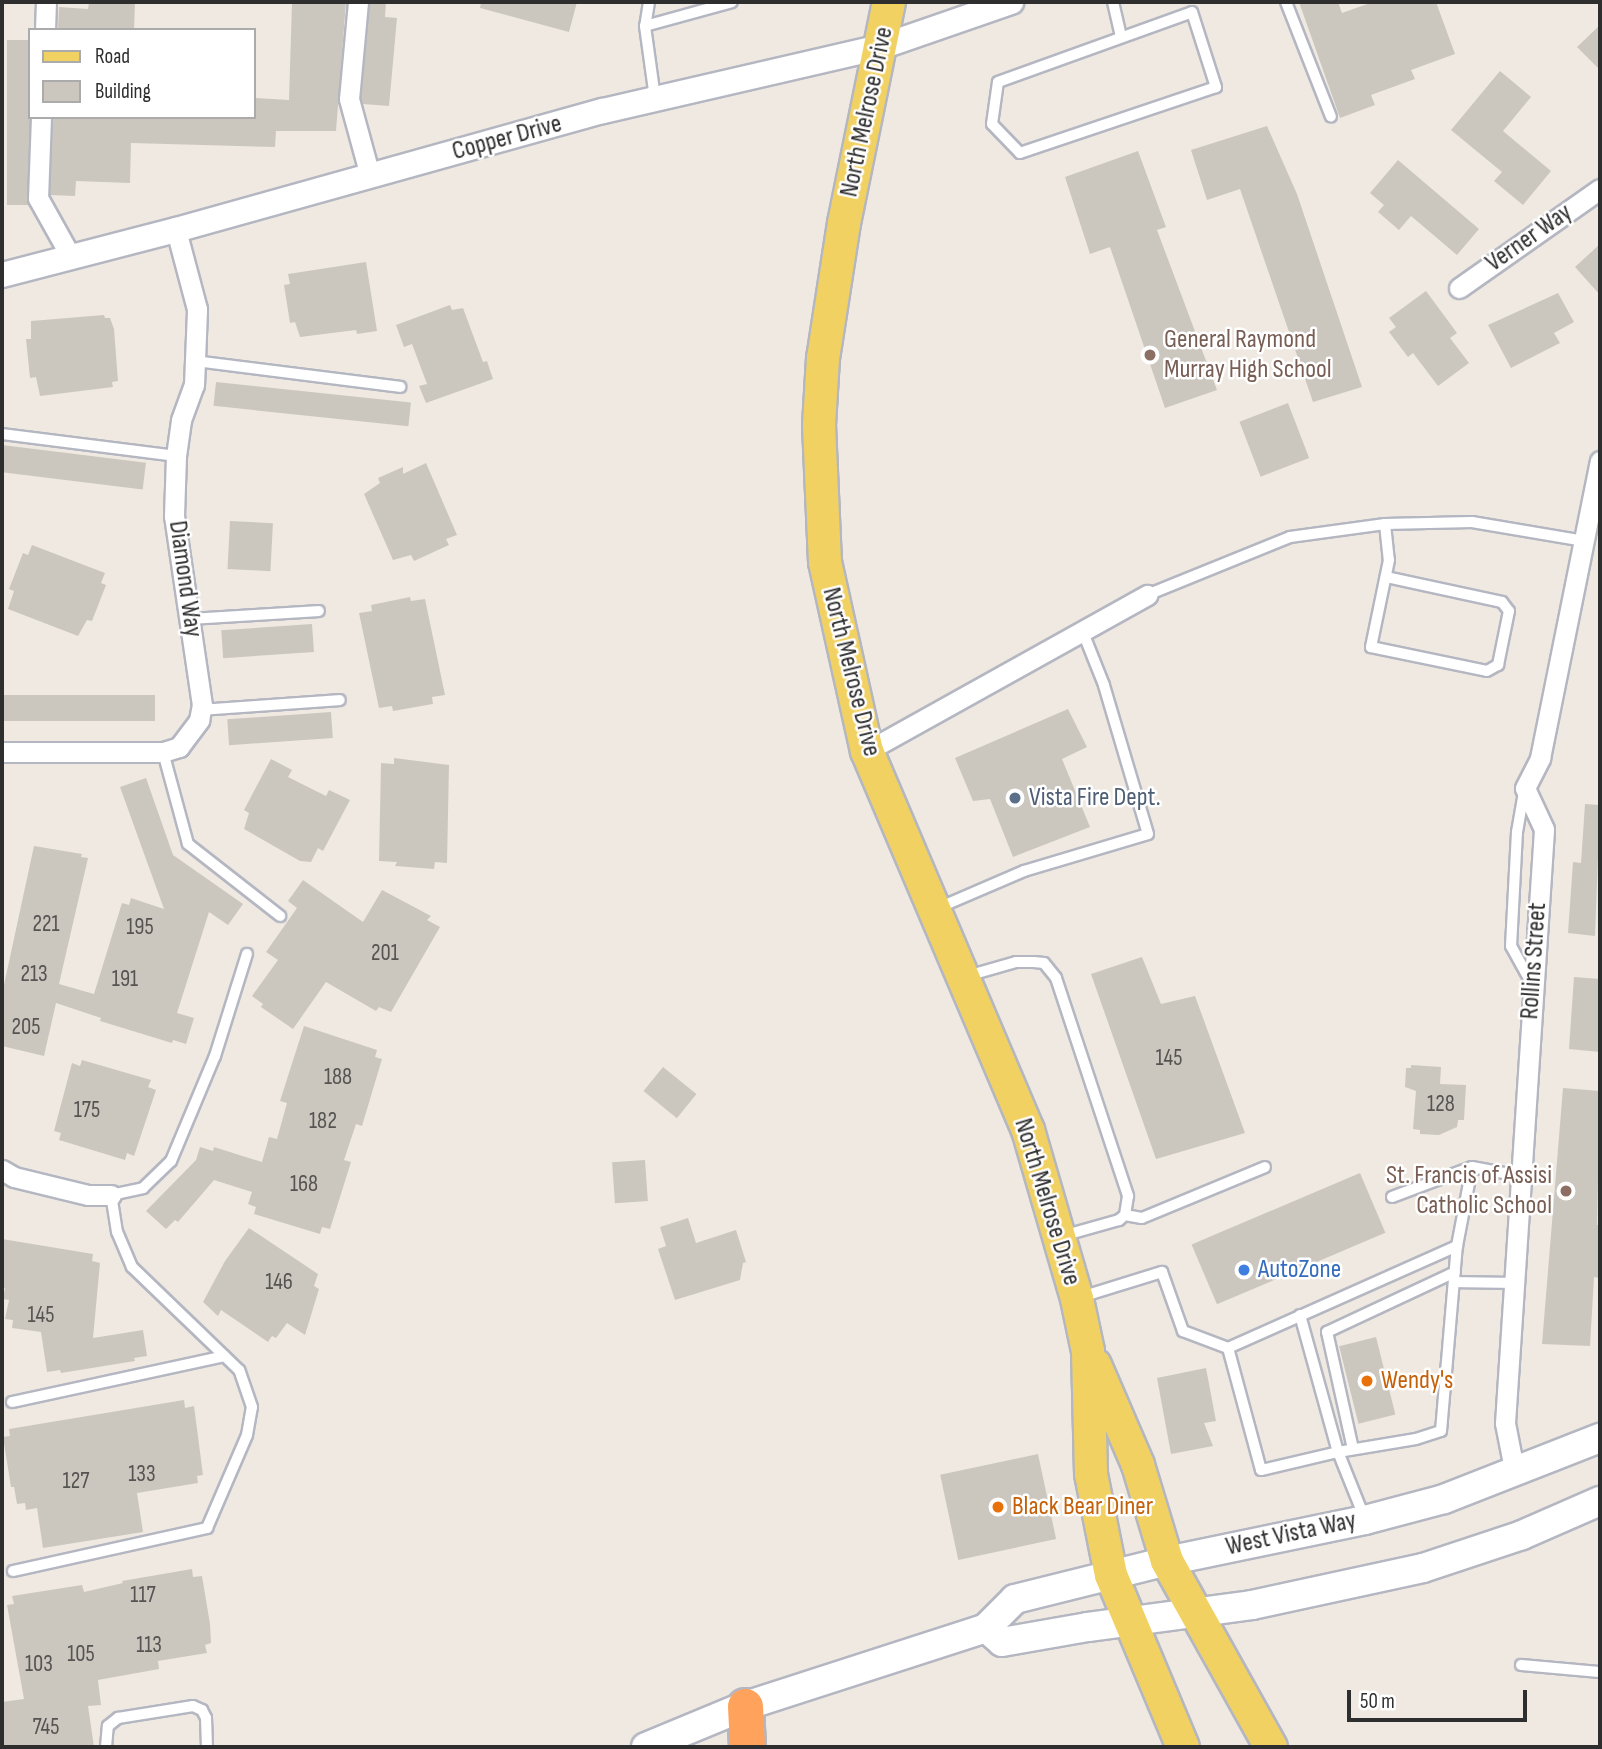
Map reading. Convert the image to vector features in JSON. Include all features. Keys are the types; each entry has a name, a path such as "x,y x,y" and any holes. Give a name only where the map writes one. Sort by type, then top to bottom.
{"highway":[{"path":"745,1706 747,1747"}],"main road":[{"name":"North Melrose Drive","path":"889,2 844,223 822,358 819,425 825,562 854,703 867,751 1028,1130 1077,1299 1088,1351 1091,1474 1111,1575 1184,1747"},
{"name":"North Melrose Drive","path":"1088,1351 1138,1465 1167,1561 1271,1747"},
{"name":"West Vista Way","path":"646,1747 745,1706 986,1628 1015,1599 1167,1561 1365,1520 1444,1499 1515,1474 1600,1438"},
{"path":"986,1628 1002,1642 1088,1627 1197,1615 1423,1568 1522,1535 1600,1501"}],"street":[{"path":"45,28 46,2"},
{"path":"358,2 349,99 370,176"},
{"name":"Copper Drive","path":"2,275 655,100 881,47 1012,2"},
{"path":"41,119 38,198 71,257"},
{"name":"Verner Way","path":"1459,288 1600,189"},
{"name":"Diamond Way","path":"176,230 197,309 194,385 181,420 176,456 174,516 191,619 201,710"},
{"name":"Rollins Street","path":"1515,1474 1505,1432 1544,829 1525,788 1541,758 1600,461"},
{"path":"867,751 1147,595"},
{"path":"2,752 163,752 179,747 199,720 201,710"},
{"path":"2,1170 14,1177 88,1195 111,1195"}],"lane":[{"path":"649,2 645,26 655,100"},
{"path":"645,26 732,2"},
{"path":"1113,2 1121,36"},
{"path":"1286,2 1331,117"},
{"path":"1192,12 1216,87 1020,153 992,124 998,82 1121,36 1192,12"},
{"path":"195,361 400,387"},
{"path":"2,434 176,456"},
{"path":"1147,595 1290,537 1385,524 1472,522 1584,541"},
{"path":"1385,524 1389,541 1385,577 1371,647 1487,671 1498,665 1510,611 1502,602 1385,577"},
{"path":"191,619 319,611"},
{"path":"934,909 1024,871 1148,834 1104,685 1082,630"},
{"path":"201,710 340,700"},
{"path":"163,752 188,845 281,916"},
{"path":"13,1571 207,1528 247,1435 251,1407 239,1370 132,1267 117,1232 111,1195 143,1188 171,1161 215,1056 247,954"},
{"path":"963,977 1016,962 1044,963 1051,968 1128,1196 1125,1215 1119,1220 1059,1237"},
{"path":"1125,1215 1142,1218 1265,1167"},
{"path":"1228,1348 1261,1470 1353,1449 1416,1439 1441,1431 1457,1246 1472,1167"},
{"path":"1392,1197 1472,1167 1520,1176"},
{"path":"1077,1299 1162,1272 1183,1331 1228,1348 1457,1246"},
{"path":"1353,1449 1327,1332 1454,1277 1513,1283"},
{"path":"1300,1315 1338,1452 1365,1520"},
{"path":"12,1402 224,1356"},
{"path":"1521,1665 1600,1672"},
{"path":"106,1747 108,1726 118,1718 193,1706 202,1710 206,1718 207,1747"}],"building":[{"path":"89,2 135,2 134,28 58,28 59,7 88,9"},
{"path":"292,2 346,2 336,131 276,131 275,147 131,143 130,183 76,181 75,196 50,195 53,119 256,119 256,98 289,100"},
{"path":"370,2 386,2 385,17 397,18 389,106 363,104 361,98"},
{"path":"481,2 577,2 569,32 480,8"},
{"path":"1299,2 1338,2 1342,13 1373,2 1436,2 1455,54 1411,70 1415,79 1371,95 1375,105 1340,118"},
{"path":"1600,25 1600,70 1577,47"},
{"path":"7,40 28,40 30,205 7,205"},
{"path":"1500,71 1531,97 1503,131 1551,171 1523,205 1494,181 1502,172 1451,130"},
{"path":"1267,126 1297,194 1362,387 1313,402 1240,189 1207,200 1191,150"},
{"path":"1138,151 1166,227 1157,230 1217,390 1165,408 1110,247 1090,254 1065,177"},
{"path":"1398,160 1479,229 1457,255 1411,216 1399,230 1378,212 1384,205 1370,193"},
{"path":"1600,244 1600,295 1575,267"},
{"path":"366,262 377,331 357,334 356,330 300,337 295,322 290,323 284,285 290,284 288,274"},
{"path":"1426,291 1457,333 1450,338 1469,363 1438,386 1413,353 1408,357 1389,332 1396,327 1389,318"},
{"path":"1558,293 1574,322 1554,333 1560,343 1511,368 1488,325"},
{"path":"450,305 452,310 463,308 483,362 487,361 493,379 426,403 419,386 427,384 412,344 404,347 396,325"},
{"path":"104,315 105,318 110,318 114,329 118,381 112,382 113,387 40,396 36,377 30,378 26,339 31,339 31,321"},
{"path":"216,382 411,402 408,426 213,406"},
{"path":"1288,403 1309,458 1261,477 1239,422"},
{"path":"2,445 146,463 143,489 2,472"},
{"path":"426,463 457,535 446,539 449,545 414,561 411,555 393,560 364,494 380,483 378,478 403,467 403,474"},
{"path":"230,521 273,523 270,571 227,569"},
{"path":"32,545 105,573 101,583 106,585 92,621 87,620 78,636 8,609 14,591 9,589 23,553 28,555"},
{"path":"410,597 411,601 425,599 445,695 432,697 433,704 393,711 392,706 379,708 359,613 372,611 371,605"},
{"path":"312,624 314,652 223,658 221,630"},
{"path":"2,695 155,695 155,721 2,721"},
{"path":"1068,709 1087,747 1062,759 1090,827 1013,857 990,799 973,801 955,758"},
{"path":"331,712 333,738 229,745 227,719"},
{"path":"394,758 449,765 447,863 435,862 434,869 395,866 397,862 379,861 381,763 394,764"},
{"path":"271,759 292,770 288,777 326,796 329,790 350,800 323,851 318,848 311,862 300,861 244,829 249,813 244,810"},
{"path":"146,778 173,855 243,904 228,925 209,912 177,1013 194,1018 186,1044 173,1040 172,1043 100,1021 101,1018 56,1003 44,1056 2,1046 2,994 34,846 82,854 81,857 88,858 59,984 94,994 122,903 129,905 131,898 164,909 120,787"},
{"path":"1585,804 1600,805 1595,936 1568,933 1573,862 1581,863"},
{"path":"303,880 363,922 382,890 431,916 427,920 440,927 391,1012 379,1007 376,1011 326,982 293,1029 261,1007 263,1004 252,996 278,960 266,952 297,908 288,901"},
{"path":"1142,957 1161,1004 1195,996 1245,1133 1156,1159 1091,974"},
{"path":"1574,977 1600,979 1600,1052 1569,1049"},
{"path":"304,1026 377,1050 375,1057 382,1059 362,1126 356,1124 344,1160 351,1162 330,1229 322,1227 320,1234 254,1214 256,1207 248,1204 252,1192 214,1180 178,1222 175,1220 166,1229 146,1211 196,1160 200,1147 213,1151 214,1147 262,1162 269,1137 277,1139 287,1103 280,1101"},
{"path":"82,1060 151,1080 148,1087 156,1090 134,1156 127,1153 125,1160 59,1140 61,1133 54,1131 72,1063 80,1066"},
{"path":"1411,1065 1441,1067 1440,1084 1466,1085 1464,1120 1458,1120 1457,1127 1439,1135 1420,1134 1420,1130 1413,1129 1416,1091 1405,1087 1406,1068 1411,1068"},
{"path":"663,1067 696,1094 677,1118 643,1091"},
{"path":"1563,1088 1600,1091 1597,1225 1600,1225 1600,1278 1594,1277 1590,1346 1542,1344"},
{"path":"645,1160 648,1201 615,1203 612,1162"},
{"path":"1360,1173 1385,1233 1217,1304 1192,1245"},
{"path":"688,1218 696,1243 736,1230 746,1262 743,1263 740,1280 675,1300 658,1249 666,1246 660,1227"},
{"path":"249,1228 318,1274 314,1286 319,1289 305,1335 287,1323 276,1338 272,1336 268,1342 221,1310 218,1316 203,1302 225,1261"},
{"path":"2,1239 93,1254 92,1261 100,1263 93,1338 143,1330 147,1356 134,1358 135,1361 61,1373 60,1370 47,1372 41,1332 12,1328 13,1320 5,1319 9,1300 3,1299 5,1288 2,1288"},
{"name":"Wendy's","path":"1376,1337 1395,1415 1358,1424 1339,1346"},
{"path":"1206,1368 1216,1421 1204,1423 1213,1446 1171,1454 1157,1378"},
{"path":"184,1400 185,1408 194,1406 203,1475 197,1476 198,1483 137,1493 143,1532 43,1548 37,1508 26,1510 25,1503 17,1504 14,1487 11,1487 3,1437 10,1436 9,1429"},
{"name":"Black Bear Diner","path":"1038,1454 1056,1539 958,1560 940,1475"},
{"path":"192,1569 193,1577 202,1576 210,1624 211,1643 205,1645 207,1653 158,1661 159,1669 98,1680 101,1705 88,1706 94,1747 2,1747 2,1702 24,1699 7,1605 14,1604 12,1596 82,1585 84,1592 123,1583 122,1581"}],"place":[{"name":"General Raymond Murray High School","path":"1150,355"},
{"name":"Vista Fire Dept.","path":"1015,798"},
{"name":"St. Francis of Assisi Catholic School","path":"1566,1191"},
{"name":"AutoZone","path":"1244,1270"},
{"name":"Wendy's","path":"1367,1381"},
{"name":"Black Bear Diner","path":"998,1507"}]}
